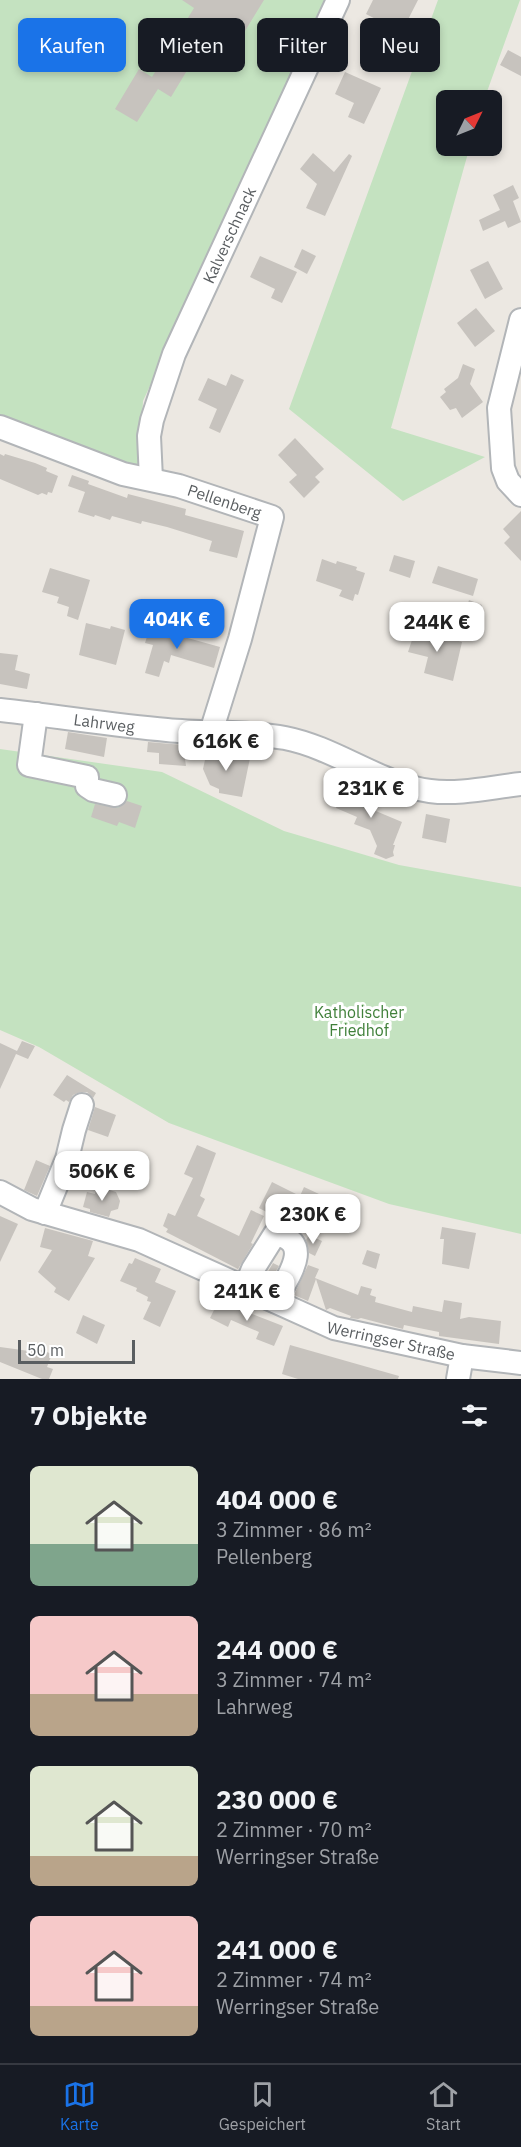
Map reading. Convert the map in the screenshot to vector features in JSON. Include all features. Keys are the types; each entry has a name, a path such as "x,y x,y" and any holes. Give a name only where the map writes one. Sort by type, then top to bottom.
{"street":[{"name":"Kalverschnack","path":"150,479 149,436 152,420 174,354 339,0"},
{"path":"521,320 499,408 503,468 508,481 521,495"},
{"name":"Pellenberg","path":"0,427 123,474 179,486 272,517 240,639 211,732"},
{"name":"Lahrweg","path":"0,710 168,730 269,735 326,750 392,780 431,791 521,784"},
{"path":"36,714 29,765 87,777 87,786 93,790 115,795"},
{"path":"45,1213 68,1159 82,1105"},
{"name":"Werringser Straße","path":"0,1192 32,1209 139,1240 334,1328 462,1356 521,1363"},
{"path":"245,1288 253,1269 275,1234 286,1238 297,1250 297,1259 275,1301"},
{"path":"458,1379 462,1356"}],"green space":[{"path":"0,0 327,0 319,18 257,18 257,72 294,72 143,401 139,468 0,417"},
{"path":"438,0 520,0 488,90 436,90 436,156 467,156 391,428 485,457 403,501 289,409 412,72 440,72 440,18 431,18"},
{"name":"Katholischer Friedhof","path":"0,749 162,772 284,831 399,865 521,887 521,1234 389,1204 169,1123 39,1047 0,1030"}],"building":[{"path":"182,0 264,0 245,31 245,18 188,18 194,8"},
{"path":"373,0 418,0 409,18 374,18 366,14"},
{"path":"508,50 521,57 521,76 500,65"},
{"path":"138,71 152,77 155,72 186,72 171,97 158,89 137,122 115,109"},
{"path":"345,72 381,88 364,124 348,117 354,103 335,94"},
{"path":"313,153 334,172 349,154 352,156 325,216 306,208 317,184 300,169"},
{"path":"513,185 519,198 513,201 521,222 508,228 505,221 483,231 479,220 500,210 493,195"},
{"path":"302,249 316,256 307,274 294,267"},
{"path":"260,256 297,272 282,303 271,298 275,289 250,277"},
{"path":"488,261 503,289 485,299 470,270"},
{"path":"476,308 495,331 475,347 457,323"},
{"path":"463,364 475,369 470,384 483,402 462,418 456,408 450,410 440,397 446,392 444,389 458,378"},
{"path":"231,374 244,380 220,433 209,428 217,409 198,400 208,378 226,386"},
{"path":"295,438 324,469 315,477 320,482 304,498 289,482 297,475 278,455"},
{"path":"0,454 35,463 58,476 52,493 38,495 0,479"},
{"path":"72,475 89,481 88,484 127,498 128,494 186,509 185,515 244,531 237,558 209,551 212,541 167,527 142,521 141,524 112,516 110,520 78,512 85,492 68,486"},
{"path":"521,511 521,561 504,543 510,537 503,529"},
{"path":"394,555 415,561 410,578 389,571"},
{"path":"322,559 357,567 356,570 365,573 358,595 355,594 353,601 339,596 342,590 316,581"},
{"path":"438,566 478,579 473,596 432,583"},
{"path":"50,568 90,580 78,620 67,616 69,607 57,603 59,597 42,592"},
{"path":"469,600 482,605 476,624 463,619"},
{"path":"86,623 125,630 116,665 79,655"},
{"path":"151,624 178,632 177,635 220,647 214,668 171,655 169,663 164,661 159,677 145,673 153,645 145,643"},
{"path":"416,628 462,642 453,681 424,673 428,657 408,652"},
{"path":"0,653 18,655 15,670 30,674 27,689 0,684"},
{"path":"68,732 107,738 104,757 65,749"},
{"path":"148,742 183,745 186,766 159,764 159,753 147,752"},
{"path":"208,746 214,752 250,758 242,797 219,793 219,789 210,785 203,769"},
{"path":"346,784 376,796 371,809 402,822 393,845 395,845 394,856 386,859 374,854 377,846 370,830 354,824 357,817 336,808"},
{"path":"127,801 142,806 135,828 119,822 117,826 91,817 95,804 118,808"},
{"path":"426,814 450,819 446,843 422,838"},
{"path":"22,1041 35,1046 28,1059 16,1054 0,1089 0,1043 17,1051"},
{"path":"67,1075 96,1093 93,1098 87,1092 80,1092 73,1095 69,1102 66,1100 64,1102 53,1095"},
{"path":"95,1107 116,1115 108,1137 88,1130"},
{"path":"197,1145 216,1153 200,1196 205,1199 197,1216 239,1236 251,1210 264,1216 251,1243 253,1244 238,1269 166,1232 168,1229 163,1226 168,1213 175,1216 193,1178 184,1174"},
{"path":"36,1160 50,1166 37,1196 24,1190"},
{"path":"272,1182 300,1196 304,1187 319,1194 307,1221 277,1205 272,1215 259,1208"},
{"path":"97,1186 116,1192 120,1201 118,1209 111,1211 109,1217 90,1212 90,1209 83,1207 87,1192 95,1194"},
{"path":"0,1216 18,1224 0,1262"},
{"path":"442,1227 476,1233 469,1269 442,1264 444,1239 440,1239"},
{"path":"45,1228 93,1241 88,1256 95,1258 69,1301 54,1292 56,1288 38,1272 52,1250 40,1247"},
{"path":"309,1235 322,1241 315,1256 309,1253 306,1240"},
{"path":"367,1250 380,1254 376,1269 362,1264"},
{"path":"135,1258 161,1269 155,1282 176,1291 160,1327 143,1319 151,1302 147,1301 148,1297 136,1291 137,1288 120,1281 129,1263 132,1264"},
{"path":"273,1263 279,1266 269,1283 263,1280"},
{"path":"308,1265 319,1269 315,1278 358,1295 361,1286 372,1289 370,1295 376,1297 375,1302 412,1312 413,1306 442,1312 444,1300 462,1303 460,1319 469,1317 501,1321 499,1344 439,1336 439,1332 404,1325 403,1329 361,1318 350,1318 351,1316 330,1308 326,1310 316,1279 308,1301 294,1295"},
{"path":"220,1298 237,1308 283,1326 274,1346 256,1339 259,1332 231,1320 228,1327 210,1318"},
{"path":"83,1315 105,1325 97,1344 76,1333"},
{"path":"290,1345 399,1376 398,1379 298,1379 282,1374"},
{"path":"31,1346 52,1354 47,1367 53,1369 49,1379 42,1379 0,1362 0,1347 29,1351"}]}
